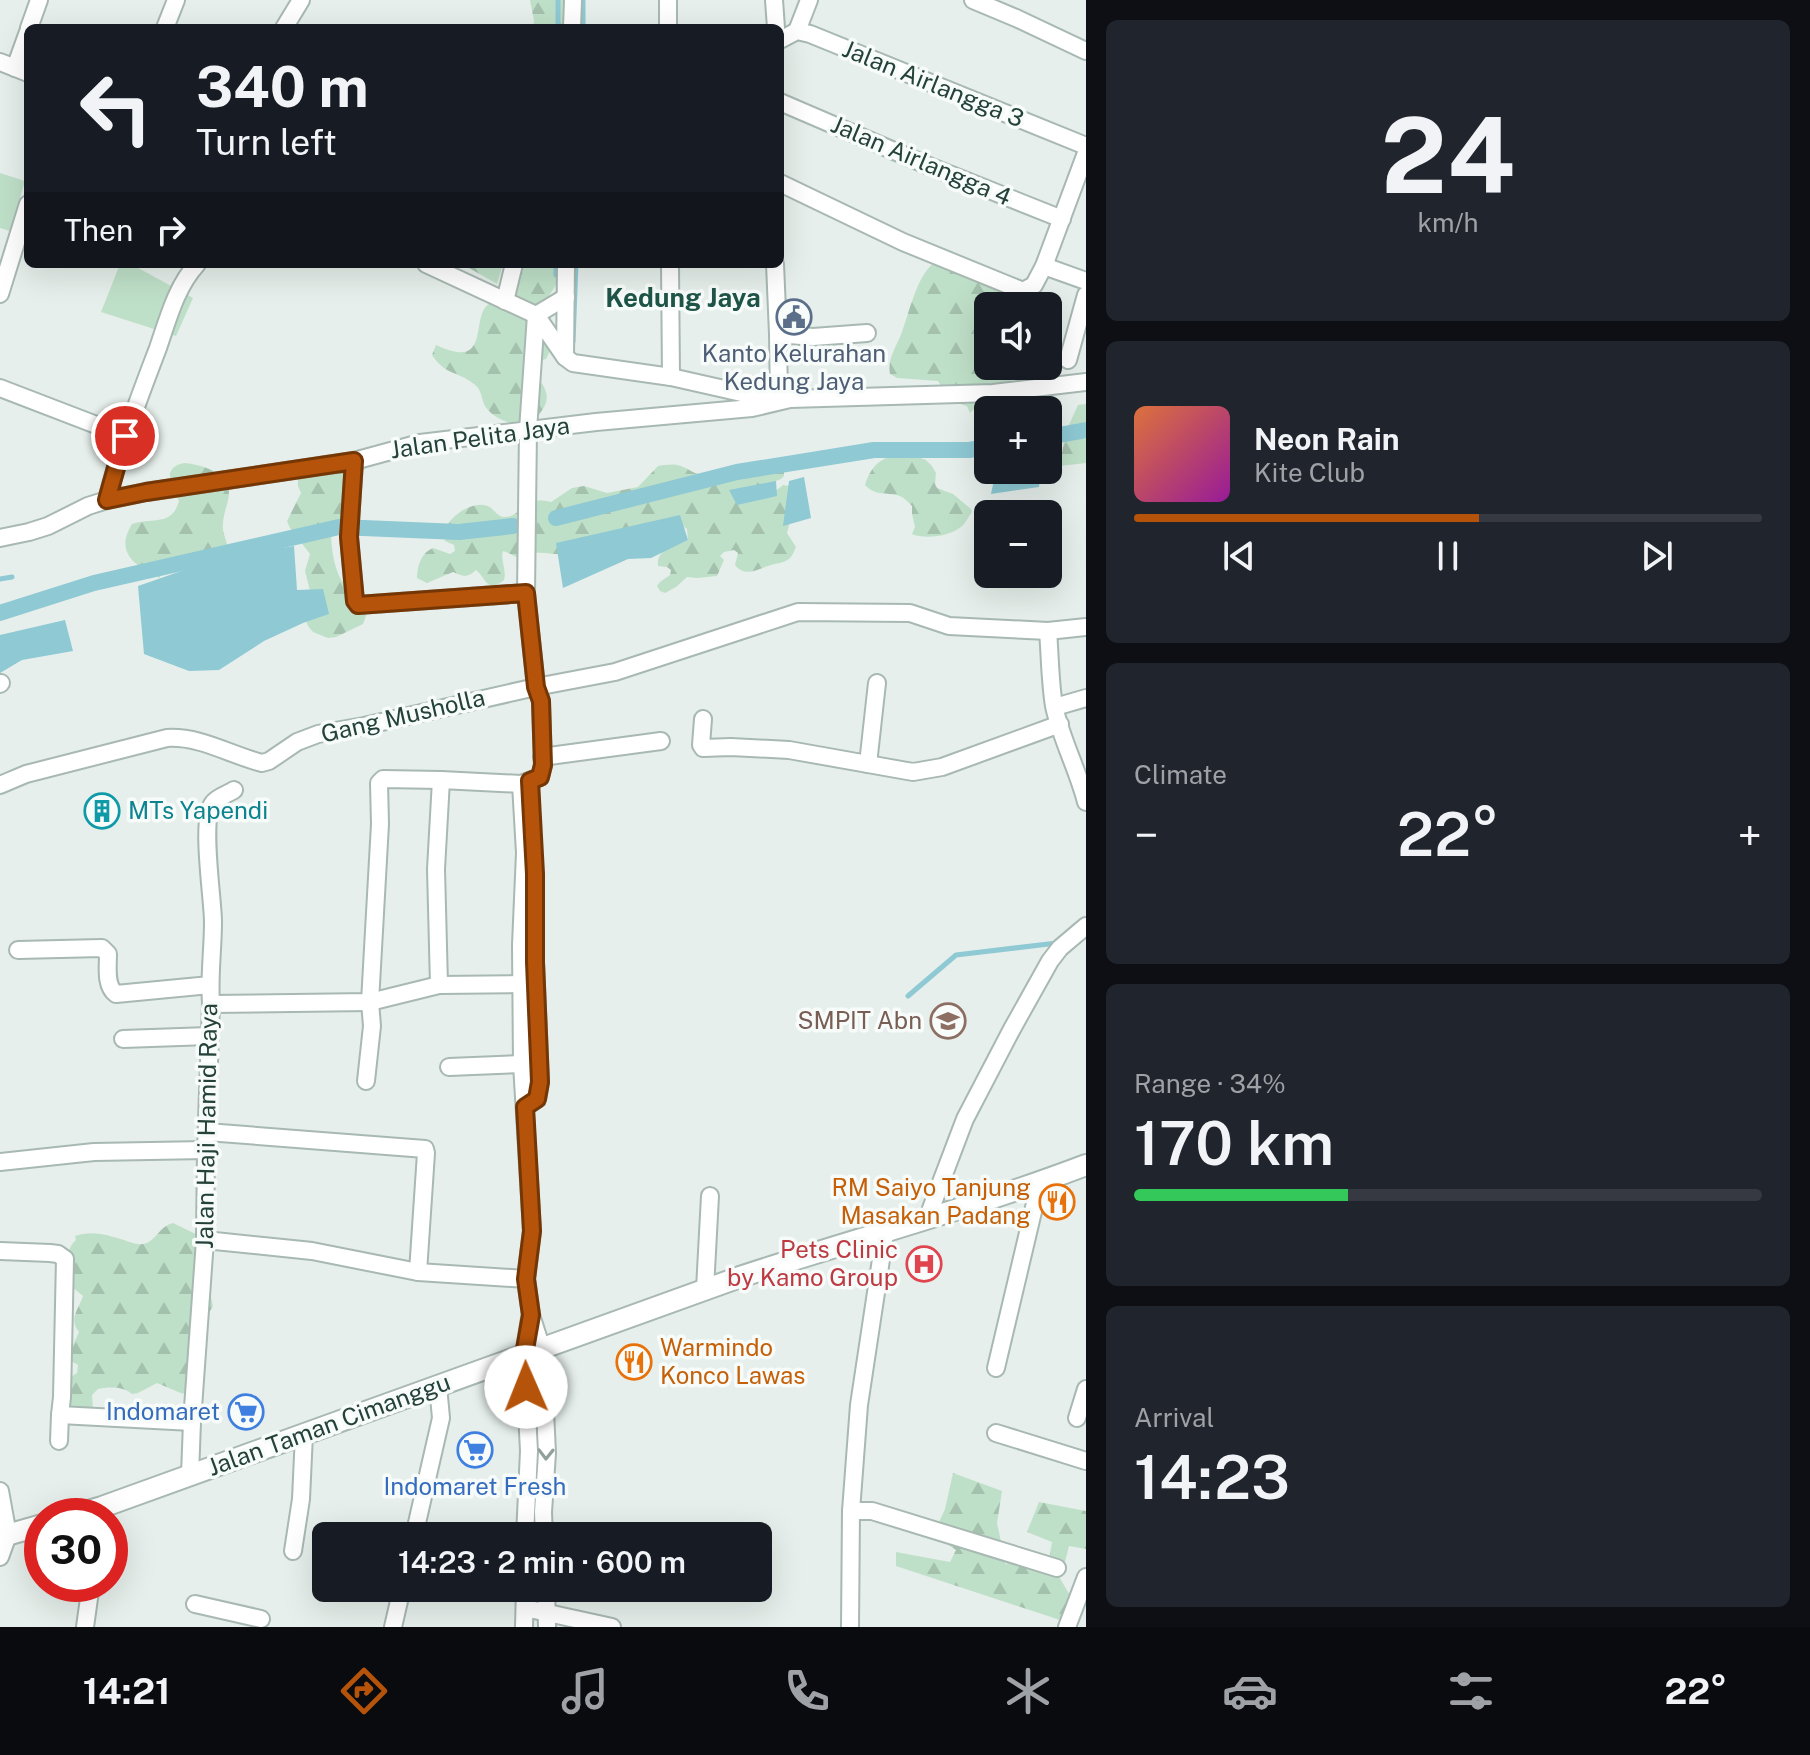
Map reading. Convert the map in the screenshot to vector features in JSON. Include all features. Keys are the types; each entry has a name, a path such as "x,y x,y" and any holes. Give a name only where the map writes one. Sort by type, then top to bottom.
{"street":[{"path":"31,24 39,0"},
{"path":"167,24 176,0"},
{"path":"286,24 301,0"},
{"path":"572,24 573,0"},
{"path":"668,0 668,24"},
{"path":"774,0 776,24"},
{"path":"784,38 797,31 809,0"},
{"path":"973,0 1086,51"},
{"name":"Jalan Airlangga 3","path":"797,31 824,39 1086,146"},
{"path":"14,68 24,43"},
{"name":"Jalan Airlangga 4","path":"784,104 1062,219"},
{"path":"784,185 903,242 1025,291 1034,285 1044,266 1086,153"},
{"path":"0,294 24,217"},
{"path":"1044,266 1086,281"},
{"path":"107,500 125,436 180,288 194,268"},
{"path":"435,268 536,315 565,357 573,363 671,377 779,401 993,393 1086,382"},
{"path":"505,301 513,268"},
{"path":"565,357 566,268"},
{"path":"670,268 671,377"},
{"path":"775,268 779,401"},
{"path":"1068,360 1080,338 1086,295"},
{"path":"536,315 565,297"},
{"path":"366,1081 372,1026 370,1002 380,824 379,783 383,779 526,782 540,777 543,765 541,701 536,687 526,593 528,430 536,315"},
{"path":"778,334 813,337 867,333"},
{"path":"0,388 125,436"},
{"name":"Jalan Pelita Jaya","path":"0,538 48,526 107,500 354,461 420,443 752,408 779,401"},
{"path":"354,461 349,537 355,601 360,606 526,593"},
{"name":"Gang Musholla","path":"0,785 26,774 167,738 198,741 262,763 297,742 318,734 615,672 798,612 910,613 949,626 1048,631 1086,627"},
{"path":"1048,631 1055,707 1080,765 1086,802"},
{"path":"868,764 877,683"},
{"path":"1055,707 1086,698"},
{"path":"703,719 703,748 789,750 913,772 942,767 1060,724"},
{"path":"542,757 661,741"},
{"path":"439,985 436,869 441,780"},
{"path":"525,1522 533,1352 526,1279 532,1231 522,1064 526,782"},
{"path":"525,1107 537,1099 540,1082 535,874 526,782"},
{"name":"Jalan Haji Hamid Raya","path":"190,1475 205,1240 213,919 207,866 210,808 213,802 234,790"},
{"path":"927,1219 965,1119 1012,1029 1055,954 1086,926"},
{"path":"18,950 104,949 108,954 109,984 116,994 210,985"},
{"path":"211,1004 370,1002 439,985 522,984"},
{"path":"123,1039 209,1036"},
{"path":"449,1067 522,1064"},
{"path":"207,1132 425,1149 418,1272"},
{"path":"0,1162 94,1152 206,1150"},
{"name":"Jalan Taman Cimanggu","path":"128,1500 705,1289 885,1233 1086,1165"},
{"path":"996,1368 1040,1182"},
{"path":"705,1289 710,1196"},
{"path":"850,1627 851,1511 859,1405 885,1233"},
{"path":"205,1240 312,1251 418,1272 526,1279"},
{"path":"0,1251 50,1253 65,1259 59,1441"},
{"path":"533,1352 547,1453 543,1522"},
{"path":"417,1522 441,1418 438,1386"},
{"path":"1077,1418 1086,1389"},
{"path":"60,1415 192,1422"},
{"path":"996,1433 1086,1461"},
{"path":"293,1551 301,1499 304,1434"},
{"path":"0,1491 4,1536 0,1557"},
{"path":"851,1511 872,1511 1057,1568"},
{"path":"525,1512 543,1512"},
{"path":"4,1536 24,1530"},
{"path":"1067,1627 1086,1577"},
{"path":"85,1627 88,1602"},
{"path":"393,1627 399,1602"},
{"path":"524,1627 525,1602"},
{"path":"195,1604 230,1619 261,1619"},
{"path":"525,1608 547,1620 612,1627"}],"green space":[{"path":"530,0 566,0 569,24 534,24"},
{"path":"0,173 24,181 24,184 10,231 0,228"},
{"path":"934,263 1004,288 1007,292 974,292 974,380 1012,380 992,385 986,396 974,396 974,409 970,413 967,406 950,401 938,381 897,378 890,374 891,357 914,295"},
{"path":"118,268 138,268 193,298 176,336 101,312"},
{"path":"469,268 502,268 497,284"},
{"path":"511,268 563,268 543,309 557,337 546,359 536,362 530,371 544,387 547,399 539,414 525,426 497,418 485,406 477,386 442,367 432,355 436,345 456,352 468,351 474,345 488,304 499,301"},
{"path":"1086,404 1086,430 1068,434 1086,439 1086,463 1062,466 1065,434 1078,405"},
{"path":"909,454 926,460 932,466 937,488 953,494 971,509 972,512 959,528 939,536 912,534 915,527 912,506 901,497 876,492 865,485 872,470 881,461"},
{"path":"184,463 212,471 228,485 223,527 229,562 197,571 178,563 160,572 160,578 130,557 125,543 132,524 172,515 179,501 170,473 177,465"},
{"path":"347,464 342,518 332,532 333,556 340,578 361,596 369,608 363,624 328,638 313,632 305,618 311,595 305,571 310,554 287,521 301,493 298,477"},
{"path":"658,466 682,466 706,475 718,474 732,466 751,470 772,466 784,470 784,476 776,481 773,493 783,485 789,486 790,521 787,533 796,547 791,557 747,572 735,565 738,553 734,550 724,552 720,556 724,560 717,576 687,577 665,593 657,586 670,575 671,570 658,566 658,560 667,549 688,540 687,529 683,526 564,554 536,553 523,558 503,551 504,580 494,585 487,583 476,570 465,576 453,572 427,583 417,578 420,560 429,550 433,548 450,554 455,551 454,545 445,541 443,531 456,515 470,507 483,505 500,516 511,516 534,501 551,502 572,488 584,486 607,493 638,487"},
{"path":"173,1223 204,1238 206,1276 213,1306 189,1352 188,1388 183,1394 157,1383 132,1394 120,1388 98,1389 92,1395 93,1411 71,1410 66,1402 69,1378 77,1373 78,1365 71,1361 69,1354 79,1332 74,1318 83,1296 71,1286 69,1274 68,1255 75,1236 100,1234 143,1244"},
{"path":"953,1473 1002,1491 997,1523 1006,1565 1016,1549 1049,1559 1052,1542 1027,1532 1039,1502 1086,1511 1086,1549 1069,1546 1065,1562 1049,1560 1071,1597 1063,1621 896,1566 896,1552 950,1562 956,1550 933,1535 945,1509"}],"water":[{"path":"804,477 811,518 783,526 789,481"},
{"path":"776,481 777,496 737,505 729,490"},
{"path":"993,484 1039,484 1039,487 991,494"},
{"path":"680,515 688,540 651,558 628,559 563,588 556,543"},
{"path":"294,546 297,590 323,589 329,614 264,641 219,670 189,671 144,654 138,586 219,558"},
{"path":"65,620 73,651 22,660 0,673 0,635"}],"waterway":[{"path":"558,0 558,24"},
{"path":"583,0 583,24"},
{"path":"556,268 556,275"},
{"path":"573,342 576,268"},
{"path":"1062,434 1086,430"},
{"path":"556,518 737,472 874,450 974,449"},
{"path":"0,613 94,583 339,527 459,532 513,526"},
{"path":"0,579 12,577"},
{"path":"908,996 956,955 1057,943"}],"place":[{"name":"Kanto Kelurahan Kedung Jaya","path":"794,317"},
{"name":"MTs Yapendi","path":"102,811"},
{"name":"SMPIT Abn","path":"948,1021"},
{"name":"RM Saiyo Tanjung Masakan Padang","path":"1057,1202"},
{"name":"Pets Clinic by Kamo Group","path":"924,1264"},
{"name":"Warmindo Konco Lawas","path":"634,1362"},
{"name":"Indomaret","path":"246,1412"},
{"name":"Indomaret Fresh","path":"475,1450"}],"district":[{"name":"Kedung Jaya","path":"683,298"}],"route":[{"path":"125,436 107,500 354,461 349,537 355,601 360,606 526,593 536,687 541,701 543,765 540,777 530,781 540,1082 537,1099 525,1107 532,1231 526,1279 531,1315 524,1355 526,1387"}]}
